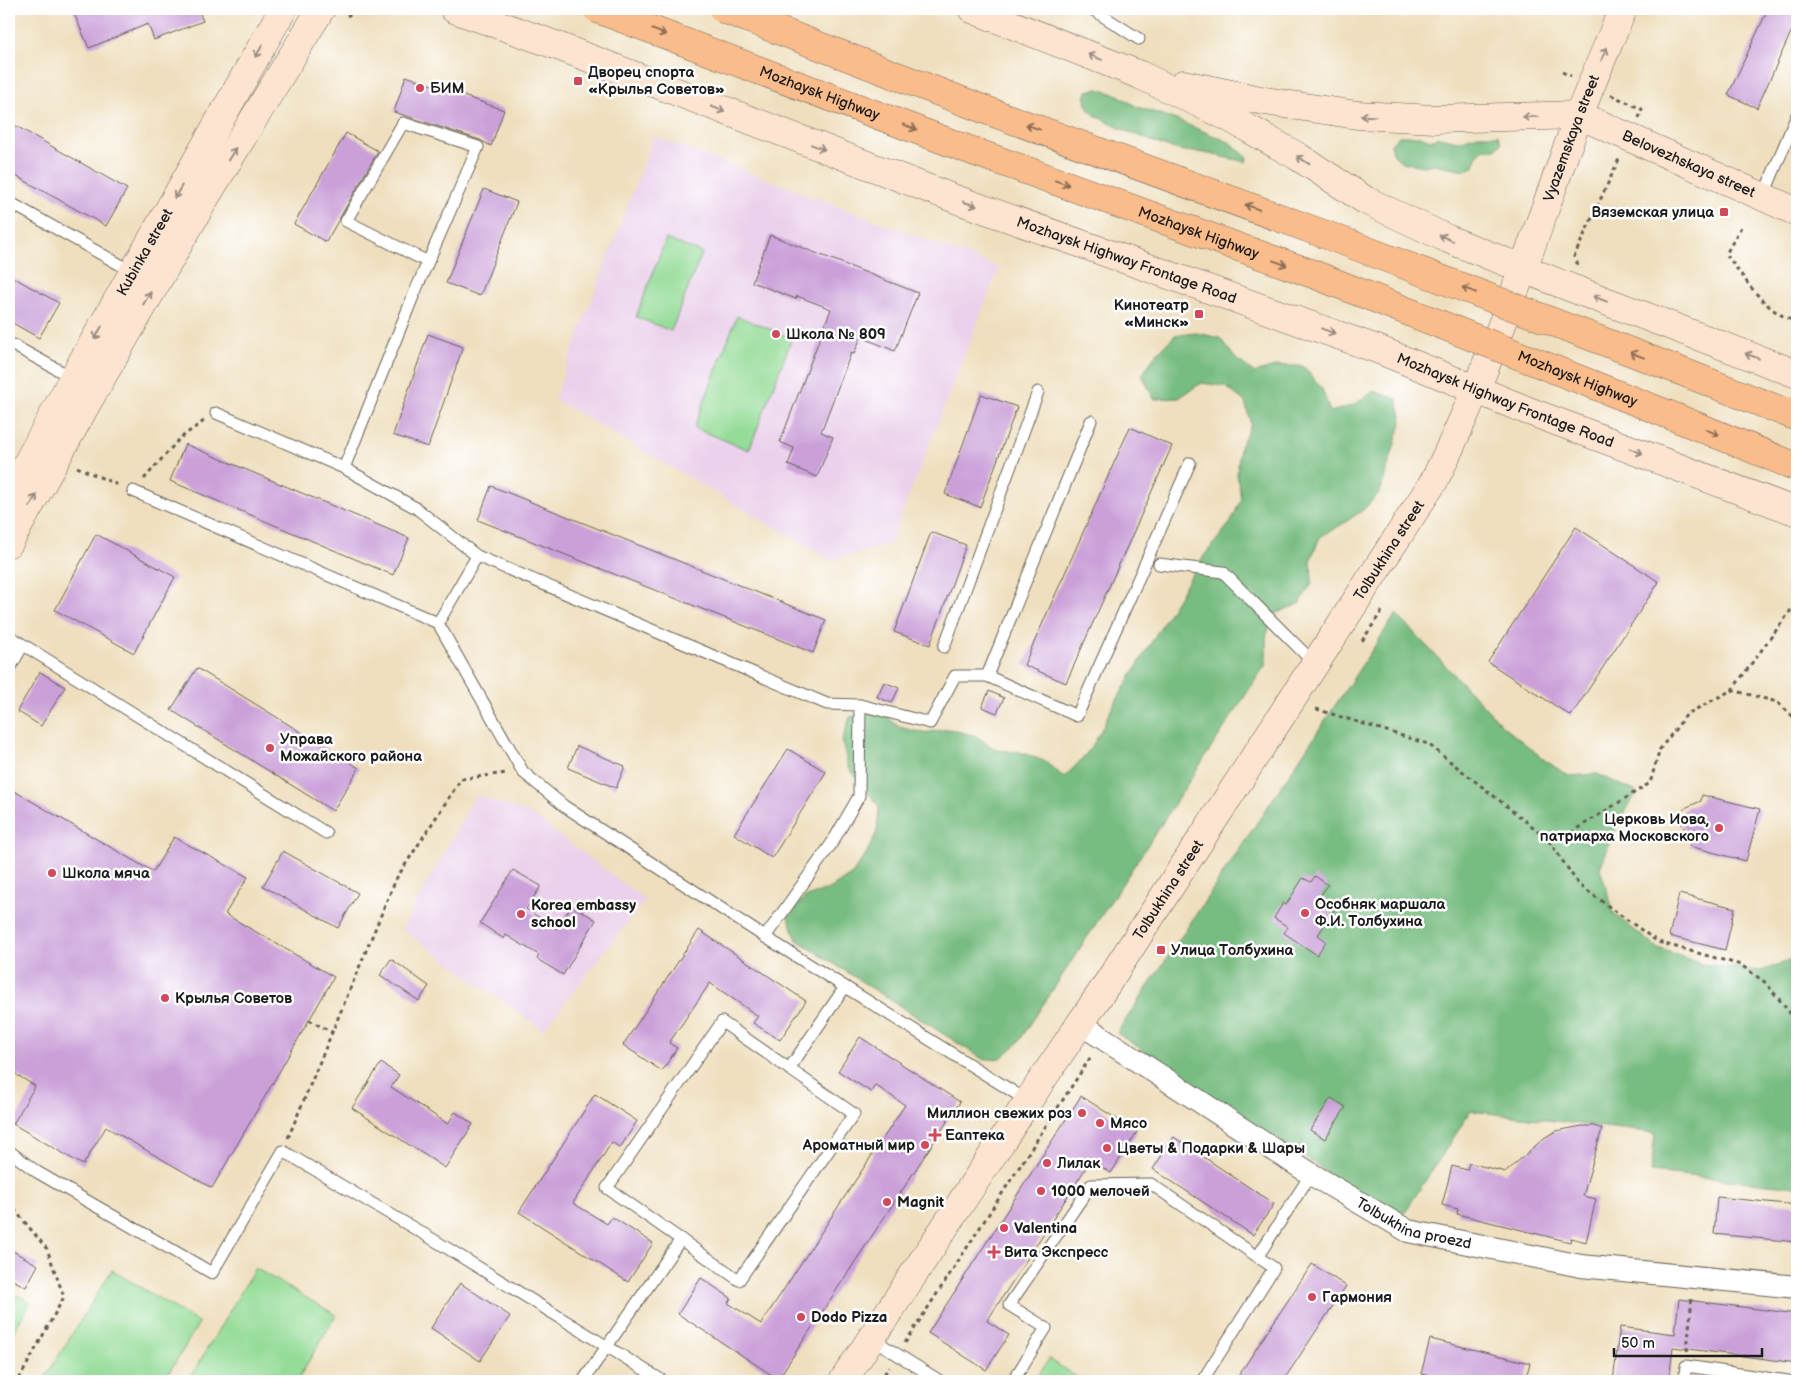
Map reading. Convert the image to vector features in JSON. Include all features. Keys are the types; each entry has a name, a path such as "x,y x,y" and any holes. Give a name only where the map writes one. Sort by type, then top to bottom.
{"main road":[{"name":"Kubinka street","path":"9,496 72,378 283,9"},
{"path":"9,543 206,195 321,9"},
{"name":"Mozhaysk Highway Frontage Road","path":"454,9 542,40 958,200 1377,349 1477,388 1526,410 1797,512"},
{"name":"Mozhaysk Highway","path":"597,9 984,155 1313,274 1797,467"},
{"path":"723,9 991,112 1332,236 1797,418"},
{"path":"972,9 1140,75 1228,117 1297,156 1365,200 1448,239 1797,374"},
{"path":"1004,9 1027,30"},
{"name":"Vyazemskaya street","path":"1477,388 1579,115 1622,9"},
{"path":"1140,75 1265,101 1357,115 1435,119 1579,115"},
{"name":"Belovezhskaya street","path":"1579,115 1797,212"},
{"name":"Tolbukhina street","path":"843,1381 1028,1101 1092,1031 1314,663 1434,481 1477,388"}],"street":[{"path":"497,9 542,40"},
{"name":"Tolbukhina proezd","path":"1092,1031 1311,1174 1408,1231 1581,1266 1797,1287"}],"lane":[{"path":"1092,9 1139,39"},
{"path":"1763,197 1797,115"},
{"path":"344,468 428,262 478,147 403,123 346,221 428,262"},
{"path":"9,202 133,272"},
{"path":"9,343 72,378"},
{"path":"944,647 1038,392"},
{"path":"216,413 344,468 416,508 477,556 827,704 860,706 930,723 954,676 987,676 1077,716 1190,463"},
{"path":"987,676 1091,421"},
{"path":"133,492 438,623 523,772 564,806 765,937 1028,1101"},
{"path":"438,623 477,556"},
{"path":"1159,564 1223,572 1314,663"},
{"path":"9,636 326,833"},
{"path":"9,670 24,645"},
{"path":"765,937 832,843 859,796 860,706"},
{"path":"789,1069 845,987"},
{"path":"722,1022 854,1114 739,1280 681,1239 607,1188 722,1022"},
{"path":"9,1151 37,1172 212,1273 283,1151 434,1240 663,1381"},
{"path":"1258,1256 1311,1174"},
{"path":"1013,1381 1046,1328 1009,1305 1091,1185 1151,1184 1274,1268 1202,1381"},
{"path":"583,1381 681,1239"},
{"path":"871,1338 940,1381"},
{"path":"1684,1381 1686,1366 1788,1381"}],"path":[{"path":"347,16 358,9"},
{"path":"1580,272 1574,257 1642,109 1591,86"},
{"path":"1741,227 1726,254 1768,307 1797,322"},
{"path":"75,466 133,492 180,438 216,413"},
{"path":"1547,838 1570,833 1650,783 1660,749 1687,714 1732,690 1797,602"},
{"path":"1362,642 1384,608"},
{"path":"1732,690 1777,702 1797,720"},
{"path":"1316,709 1428,744 1547,838 1579,885 1658,942 1741,966 1766,983 1797,1020"},
{"path":"283,1151 396,879 461,779 523,772"},
{"path":"309,1020 332,1032"},
{"path":"880,1381 898,1355 1092,1031"},
{"path":"9,1203 47,1250 64,1297 18,1381"},
{"path":"1686,1366 1693,1276"}],"shaded area":[{"name":"Школа № 809","path":"654,136 999,268 890,544 831,560 554,399"},
{"name":"Korea embassy school","path":"476,795 531,814 645,900 543,1030 402,929"}],"green space":[{"path":"1098,89 1118,95 1137,107 1169,117 1229,142 1247,157 1246,162 1164,146 1124,130 1096,116 1089,110 1085,100 1087,91"},
{"path":"1478,135 1498,135 1501,143 1496,149 1483,149 1476,157 1474,167 1465,170 1434,164 1423,166 1402,162 1394,155 1391,144 1399,136 1420,136 1430,140 1439,137 1458,141"},
{"path":"666,239 702,253 671,331 636,317"},
{"path":"737,316 792,338 749,450 694,428"},
{"path":"1197,333 1220,338 1235,358 1255,373 1278,366 1303,366 1322,389 1330,412 1354,405 1374,391 1397,399 1402,421 1380,492 1363,510 1320,537 1311,559 1312,583 1299,604 1274,614 1266,637 1266,664 1018,1043 1001,1058 984,1060 797,940 788,917 804,898 831,888 852,874 866,854 877,832 879,806 848,767 842,741 850,717 880,711 899,727 923,733 949,729 976,736 996,750 1020,752 1044,761 1064,777 1091,748 1109,713 1200,561 1231,522 1241,499 1237,474 1240,447 1251,425 1245,402 1225,386 1201,383 1179,398 1154,399 1142,375 1157,353 1175,335"},
{"path":"1396,614 1503,726 1546,761 1569,776 1597,774 1637,792 1616,827 1600,868 1614,914 1656,947 1701,964 1761,971 1796,958 1797,955 1797,1187 1651,1172 1655,1133 1471,1111 1403,1215 1380,1207 1117,1033"},
{"path":"255,1268 336,1315 297,1381 188,1381"},
{"path":"112,1270 199,1323 164,1381 43,1381"},
{"path":"9,1291 30,1302 9,1341"},
{"path":"1049,1359 1083,1381 1035,1381"}],"building":[{"path":"72,9 198,9 203,21 154,40 148,24 89,48"},
{"path":"1768,9 1797,9 1797,19 1757,108 1728,95"},
{"path":"406,76 504,110 491,146 480,140 394,112"},
{"path":"9,122 127,189 106,226 9,172"},
{"path":"346,133 378,151 326,242 294,224"},
{"path":"484,189 517,202 480,296 446,283"},
{"path":"770,235 918,293 895,351 861,337 854,354 851,353 821,432 833,437 817,477 788,465 794,448 780,442 831,309 797,296 796,299 752,282"},
{"path":"9,275 59,303 39,338 9,321"},
{"path":"428,334 463,347 428,447 393,435"},
{"path":"981,394 1017,407 980,507 945,494"},
{"path":"1130,427 1172,446 1066,683 1024,665"},
{"path":"185,444 409,538 393,575 170,481"},
{"path":"491,486 826,620 813,653 478,520"},
{"path":"1576,527 1659,582 1571,716 1488,662"},
{"path":"931,532 966,545 930,645 894,632"},
{"path":"96,534 175,577 134,653 55,610"},
{"path":"197,668 359,768 333,811 171,710"},
{"path":"40,672 65,687 41,726 17,711"},
{"path":"884,682 899,688 892,703 877,697"},
{"path":"989,691 1004,698 997,713 982,707"},
{"path":"577,746 625,766 616,788 568,768"},
{"path":"788,749 826,772 772,858 734,834"},
{"name":"Крылья Советов","path":"9,788 153,872 174,837 248,877 225,914 334,977 212,1188 106,1127 83,1165 13,1124 35,1086 9,1070"},
{"name":"Церковь Иова, патриарха Московского","path":"1702,795 1760,809 1746,861 1689,846 1691,838 1682,825 1682,812 1687,807 1701,801"},
{"path":"283,851 358,893 338,928 263,886"},
{"path":"513,870 541,886 526,909 557,929 572,905 596,920 563,975 537,959 539,955 506,935 504,939 480,923"},
{"name":"Особняк маршала Ф.И. Толбухина","path":"1315,876 1328,885 1320,896 1337,906 1318,935 1326,941 1317,955 1284,933 1288,927 1274,918 1283,903 1286,905 1303,878 1311,882"},
{"path":"1679,894 1735,908 1725,950 1669,936"},
{"path":"699,930 806,1001 780,1040 753,1023 758,1016 710,983 669,1043 677,1048 662,1071 623,1045"},
{"path":"391,959 429,986 419,1001 380,975"},
{"path":"860,1037 960,1102 778,1379 678,1314 701,1278 731,1298 728,1303 761,1324 905,1105 875,1085 871,1092 838,1071"},
{"path":"381,1063 399,1075 391,1087 448,1124 455,1112 473,1124 445,1168 352,1108"},
{"path":"595,1094 637,1121 620,1148 612,1142 573,1203 607,1224 612,1217 653,1243 628,1282 519,1212"},
{"path":"1081,1096 1137,1132 1111,1173 1091,1160 987,1321 1009,1335 986,1370 928,1333"},
{"path":"1331,1098 1346,1107 1325,1139 1310,1130"},
{"path":"1582,1126 1594,1126 1602,1129 1583,1196 1596,1199 1586,1242 1571,1238 1570,1242 1457,1214 1458,1209 1442,1205 1452,1166 1467,1170 1469,1163 1506,1172 1544,1138 1556,1131"},
{"path":"1174,1137 1274,1204 1253,1235 1153,1169"},
{"path":"1717,1197 1797,1205 1797,1242 1714,1234"},
{"path":"9,1249 38,1265 26,1287 9,1278"},
{"path":"1312,1264 1346,1286 1283,1381 1235,1381"},
{"path":"460,1283 510,1316 480,1361 431,1328"},
{"path":"1679,1299 1797,1314 1797,1363 1673,1347 1669,1381 1613,1381 1620,1327 1675,1334"},
{"path":"1430,1339 1530,1363 1525,1381 1450,1381 1421,1374"}],"place":[{"name":"Дворец спорта «Крылья Советов»","path":"578,81"},
{"name":"БИМ","path":"420,88"},
{"name":"Вяземская улица","path":"1724,212"},
{"name":"Кинотеатр «Минск»","path":"1199,314"},
{"name":"Школа № 809","path":"776,334"},
{"name":"Управа Можайского района","path":"270,748"},
{"name":"Церковь Иова, патриарха Московского","path":"1719,828"},
{"name":"Школа мяча","path":"52,873"},
{"name":"Особняк маршала Ф.И. Толбухина","path":"1305,913"},
{"name":"Korea embassy school","path":"521,914"},
{"name":"Улица Толбухина","path":"1161,950"},
{"name":"Крылья Советов","path":"165,998"},
{"name":"Миллион свежих роз","path":"1082,1113"},
{"name":"Мясо","path":"1100,1123"},
{"name":"Еаптека","path":"935,1135"},
{"name":"Ароматный мир","path":"925,1145"},
{"name":"Цветы & Подарки & Шары","path":"1107,1148"},
{"name":"Лилак","path":"1047,1163"},
{"name":"1000 мелочей","path":"1041,1191"},
{"name":"Magnit","path":"887,1202"},
{"name":"Valentina","path":"1004,1228"},
{"name":"Вита Экспресс","path":"994,1252"},
{"name":"Гармония","path":"1312,1297"},
{"name":"Dodo Pizza","path":"801,1317"}]}
